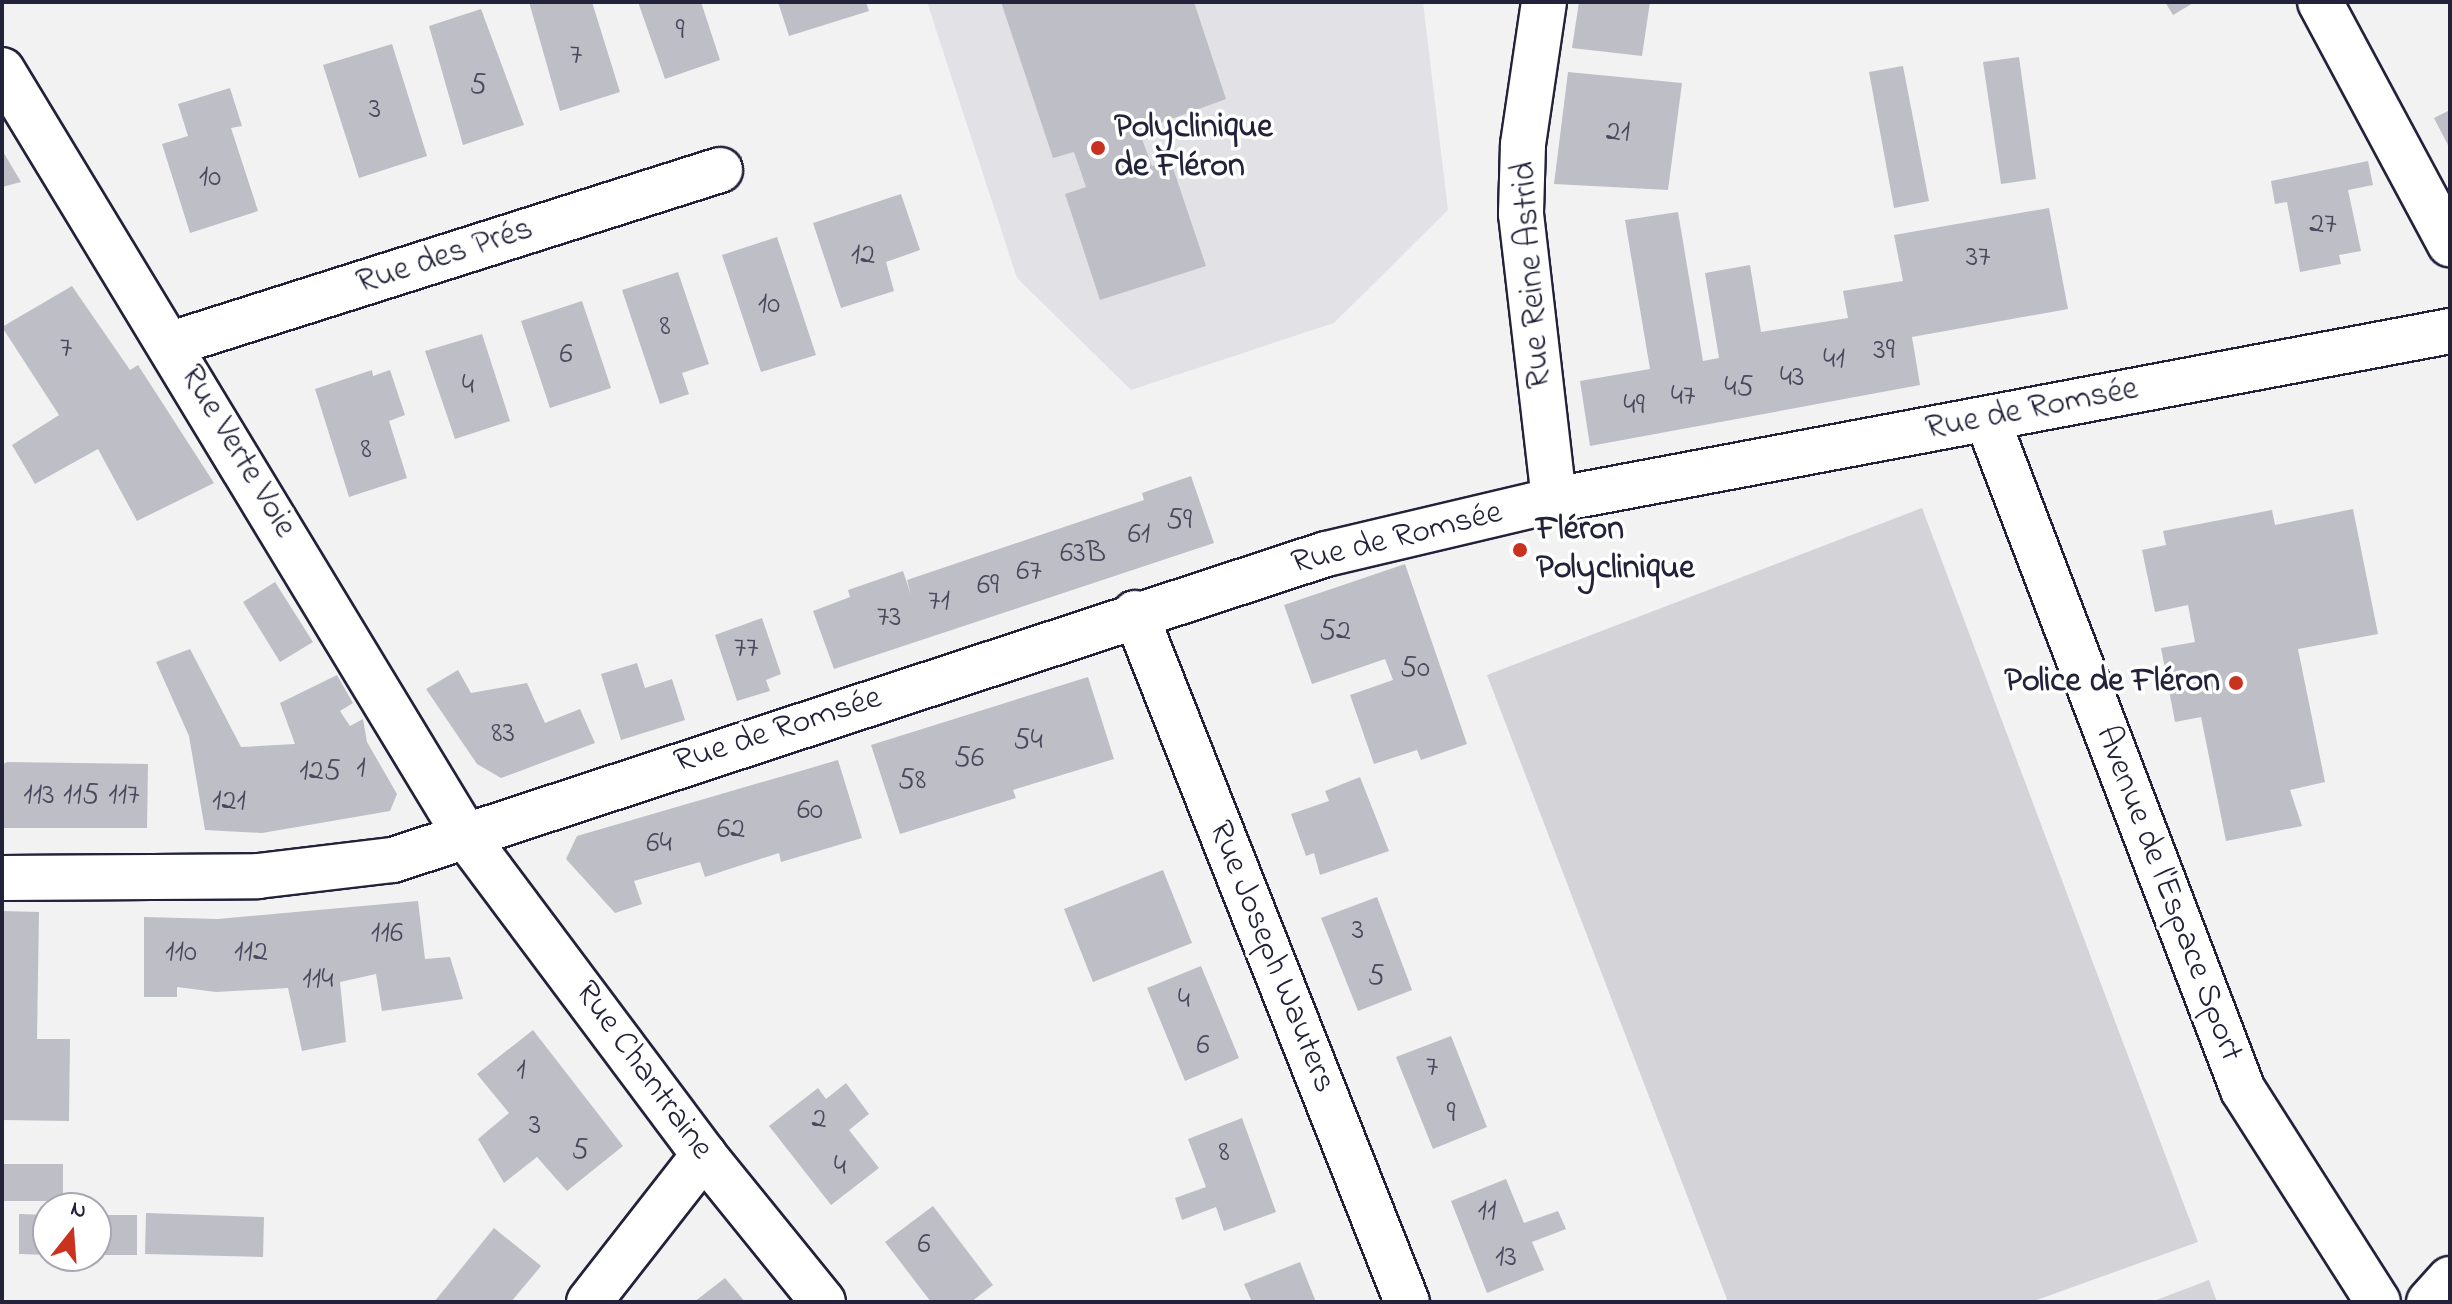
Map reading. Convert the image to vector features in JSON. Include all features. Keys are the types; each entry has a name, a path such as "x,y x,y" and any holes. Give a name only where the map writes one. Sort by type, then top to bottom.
{"street":[{"name":"Rue Reine Astrid","path":"1544,2 1523,145 1521,214 1554,500"},
{"path":"2320,2 2450,244"},
{"name":"Rue Verte Voie","path":"2,70 171,344 467,838"},
{"name":"Rue des Prés","path":"171,344 720,170"},
{"name":"Rue de Romsée","path":"2,878 258,876 393,860 467,838 1135,613 1326,554 1554,500 2450,331"},
{"name":"Avenue de l'Espace Sport","path":"1987,419 2243,1090 2378,1302"},
{"name":"Rue Joseph Wauters","path":"1135,613 1407,1302"},
{"name":"Rue Chantraine","path":"467,838 704,1155 823,1302"},
{"path":"589,1302 704,1155"},
{"path":"2429,1302 2450,1279"}],"shaded area":[{"path":"927,2 1423,2 1448,210 1334,323 1131,390 1017,278"},
{"path":"1922,508 2198,1242 2031,1302 1728,1302 1487,675"},
{"path":"2209,1280 2217,1302 2151,1302"}],"building":[{"path":"529,2 592,2 620,92 560,111"},
{"path":"638,2 701,2 720,60 665,79"},
{"path":"778,2 866,2 869,11 789,36"},
{"name":"Polyclinique de Fléron","path":"1001,2 1194,2 1226,99 1139,131 1152,166 1170,159 1206,266 1100,300 1065,194 1086,187 1074,152 1053,158"},
{"path":"1579,2 1650,2 1642,56 1572,48"},
{"path":"2165,2 2195,2 2173,15"},
{"path":"481,9 524,125 463,145 429,26"},
{"path":"392,44 427,156 359,178 323,65"},
{"path":"2019,57 2036,179 2001,184 1983,62"},
{"path":"1903,66 1929,201 1894,208 1869,72"},
{"path":"1568,72 1682,83 1668,190 1554,184"},
{"path":"230,88 242,126 231,128 258,211 190,233 162,144 188,136 178,104"},
{"path":"2450,110 2450,149 2434,118"},
{"path":"2,150 21,182 2,187"},
{"path":"2368,161 2373,185 2348,190 2361,251 2339,255 2341,264 2300,272 2287,202 2275,204 2271,181"},
{"path":"901,194 920,250 886,262 894,291 841,308 813,223"},
{"path":"2049,208 2068,309 1912,337 1920,385 1590,446 1580,381 1650,369 1625,220 1678,212 1703,361 1719,358 1705,273 1750,265 1761,332 1848,318 1843,291 1903,281 1894,235"},
{"path":"777,237 816,355 761,372 722,255"},
{"path":"678,272 709,364 682,373 689,394 660,404 622,290"},
{"path":"72,286 130,370 138,365 214,483 137,521 98,449 35,484 12,445 59,415 2,327"},
{"path":"582,301 611,388 550,408 521,321"},
{"path":"482,334 510,421 455,439 425,351"},
{"path":"372,370 373,376 390,370 405,415 389,421 407,478 349,497 315,389"},
{"path":"1191,476 1214,543 834,669 813,611 850,597 848,590 903,571 911,595 907,580 1144,500 1142,493"},
{"name":"Police de Fléron","path":"2353,509 2378,634 2298,649 2325,782 2290,790 2302,826 2226,841 2201,717 2175,722 2161,648 2195,642 2188,605 2155,612 2142,550 2166,545 2163,531 2272,510 2275,525"},
{"path":"1405,564 1467,744 1421,760 1417,750 1374,764 1350,695 1393,680 1385,659 1312,684 1284,605"},
{"path":"275,582 313,642 280,662 243,602"},
{"path":"762,618 781,674 766,680 770,691 737,701 715,635"},
{"path":"190,649 241,747 295,744 280,703 337,675 353,703 340,711 350,726 363,719 367,742 397,794 390,811 262,833 205,830 189,736 156,662"},
{"path":"637,663 645,688 672,679 685,720 621,740 601,674"},
{"path":"458,670 471,693 527,683 545,723 580,709 595,743 501,778 477,764 426,689"},
{"path":"1088,677 1114,759 1013,790 1016,798 900,834 871,745"},
{"path":"838,760 862,838 781,862 779,853 705,877 700,862 634,881 642,904 615,913 566,859 577,836"},
{"path":"7,762 148,764 147,828 2,828 2,765"},
{"path":"1360,777 1389,851 1320,875 1314,853 1306,856 1291,814 1329,801 1325,791"},
{"path":"1163,870 1192,943 1093,982 1064,909"},
{"path":"1377,897 1412,990 1358,1011 1321,918"},
{"path":"418,901 425,959 450,957 463,999 382,1011 376,974 340,982 346,1042 302,1051 288,988 216,992 177,987 177,997 144,997 144,917 218,919"},
{"path":"2,911 39,912 37,1039 70,1039 69,1121 2,1120"},
{"path":"1201,966 1239,1058 1185,1081 1147,988"},
{"path":"533,1030 623,1146 567,1191 537,1157 504,1183 478,1139 509,1113 477,1074"},
{"path":"1451,1036 1487,1127 1433,1149 1396,1057"},
{"path":"846,1083 869,1114 849,1130 879,1168 831,1205 769,1126 818,1088 826,1099"},
{"path":"1242,1118 1276,1212 1224,1231 1216,1207 1182,1220 1175,1198 1206,1187 1188,1139"},
{"path":"2,1164 63,1164 63,1192 32,1192 32,1201 2,1201"},
{"path":"1506,1179 1524,1223 1558,1211 1566,1229 1532,1242 1544,1270 1487,1293 1451,1201"},
{"path":"933,1206 993,1285 971,1302 931,1302 885,1242"},
{"path":"146,1213 264,1217 263,1257 145,1254"},
{"path":"19,1214 32,1214 32,1254 19,1254"},
{"path":"112,1215 137,1215 137,1255 112,1255"},
{"path":"494,1228 541,1266 511,1302 434,1302"},
{"path":"1300,1262 1316,1302 1252,1302 1244,1284"},
{"path":"725,1278 745,1302 694,1302"}],"place":[{"name":"Polyclinique de Fléron","path":"1098,148"},
{"name":"Fléron Polyclinique","path":"1520,550"},
{"name":"Police de Fléron","path":"2236,683"}]}
